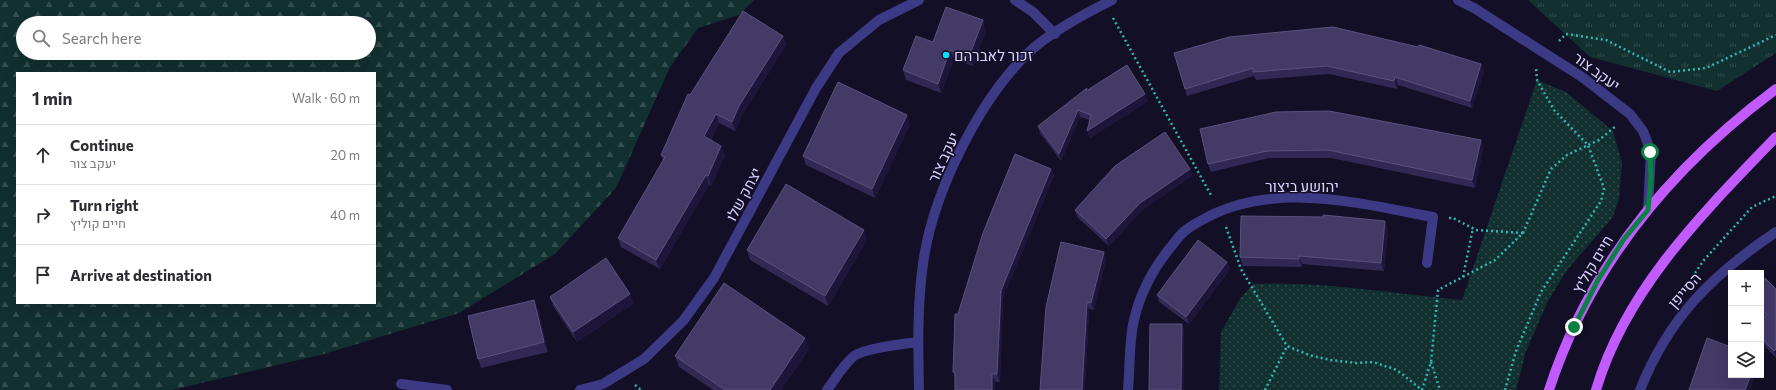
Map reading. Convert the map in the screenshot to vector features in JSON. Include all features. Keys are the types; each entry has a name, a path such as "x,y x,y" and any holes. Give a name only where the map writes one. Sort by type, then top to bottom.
{"main road":[{"name":"חיים קוליץ","path":"1549,390 1574,327 1598,280 1624,239 1693,159 1756,104 1776,89"},
{"path":"1596,390 1616,336 1638,297 1678,242 1776,136"}],"street":[{"name":"יצחק שלו","path":"580,390 603,384 644,359 682,321 714,278 816,88 839,53 879,20 919,0"},
{"path":"1015,0 1033,12 1055,34"},
{"name":"יעקב צור","path":"1458,0 1474,8 1582,77 1630,114 1643,131 1650,152 1651,177 1648,210"},
{"name":"יעקב צור","path":"919,390 919,299 924,256 936,212 955,163 981,114 999,86 1029,52 1055,34 1109,2"},
{"name":"יהושע ביצור","path":"1128,390 1133,321 1145,289 1160,261 1186,230 1219,210 1239,204 1273,198 1306,198 1349,201 1433,217"},
{"path":"1427,263 1433,217"},
{"name":"הסייפן","path":"1640,390 1648,370 1671,330 1691,303 1716,276 1776,232"},
{"path":"827,390 844,366 856,355 888,346 918,342"},
{"path":"401,384 447,390"}],"path":[{"path":"1109,2 1219,210 1241,269 1287,346 1309,355 1330,360 1356,363 1373,362 1397,370 1422,390 1431,362 1438,290 1495,260 1523,233 1551,169 1567,155 1599,140 1630,114"},
{"path":"1505,390 1516,351 1542,292 1601,201 1604,188 1588,145 1554,110 1538,80 1536,64 1547,55 1566,34 1606,40 1670,72 1706,68 1776,35"},
{"path":"1433,217 1453,218 1476,230 1523,233"},
{"path":"1462,277 1473,228"},
{"path":"1265,390 1287,346"},
{"path":"1431,362 1440,386 1439,390"}],"green space":[{"path":"0,0 754,0 739,15 698,28 670,67 616,188 555,254 459,313 324,354 172,390 0,390"},
{"path":"1528,0 1776,0 1776,53 1717,91 1590,57"},
{"path":"1537,80 1566,92 1613,131 1622,163 1619,198 1613,217 1567,270 1548,301 1526,351 1516,390 1219,390 1221,332 1240,299 1253,284 1306,284 1462,300"}],"building":[{"name":"זכור לאברהם","path":"946,7 983,20 969,57 950,50 938,84 903,70 916,36 933,42"},
{"path":"743,11 783,36 739,106 732,122 716,114 704,136 721,146 708,176 706,175 656,260 618,238 665,157 661,155 688,94 690,95"},
{"path":"1333,27 1418,47 1419,45 1481,64 1470,101 1395,77 1394,81 1327,66 1253,72 1253,68 1185,89 1174,53 1229,37"},
{"path":"1127,65 1145,94 1087,131 1091,115 1078,110 1059,154 1038,126 1087,88 1086,91"},
{"path":"838,82 907,115 872,189 803,156"},
{"path":"1329,111 1481,140 1472,180 1328,150 1267,151 1208,164 1200,129 1276,112"},
{"path":"1165,132 1190,169 1140,203 1106,239 1075,210 1115,166"},
{"path":"1015,154 1051,169 1000,293 1001,291 997,374 992,374 992,390 955,390 955,372 953,372 955,314 958,314 983,233"},
{"path":"786,184 864,230 825,296 747,250"},
{"path":"1323,215 1385,221 1381,263 1299,256 1299,259 1240,257 1241,216 1323,217"},
{"path":"1198,240 1227,262 1186,317 1157,295"},
{"path":"1061,242 1104,252 1091,303 1087,302 1082,390 1040,390 1046,307"},
{"path":"606,258 630,294 573,332 550,297"},
{"path":"1765,278 1776,289 1776,349 1774,351 1764,341 1764,318 1767,315 1764,312"},
{"path":"724,283 805,338 770,390 725,390 675,356"},
{"path":"534,300 544,342 478,359 468,316"},
{"path":"1150,324 1182,324 1181,390 1149,390"},
{"path":"1707,338 1728,346 1728,378 1750,378 1745,390 1689,390"}],"place":[{"name":"זכור לאברהם","path":"946,55"}],"route":[{"path":"1574,327 1598,280 1624,239 1648,210 1651,177 1650,152"}]}
